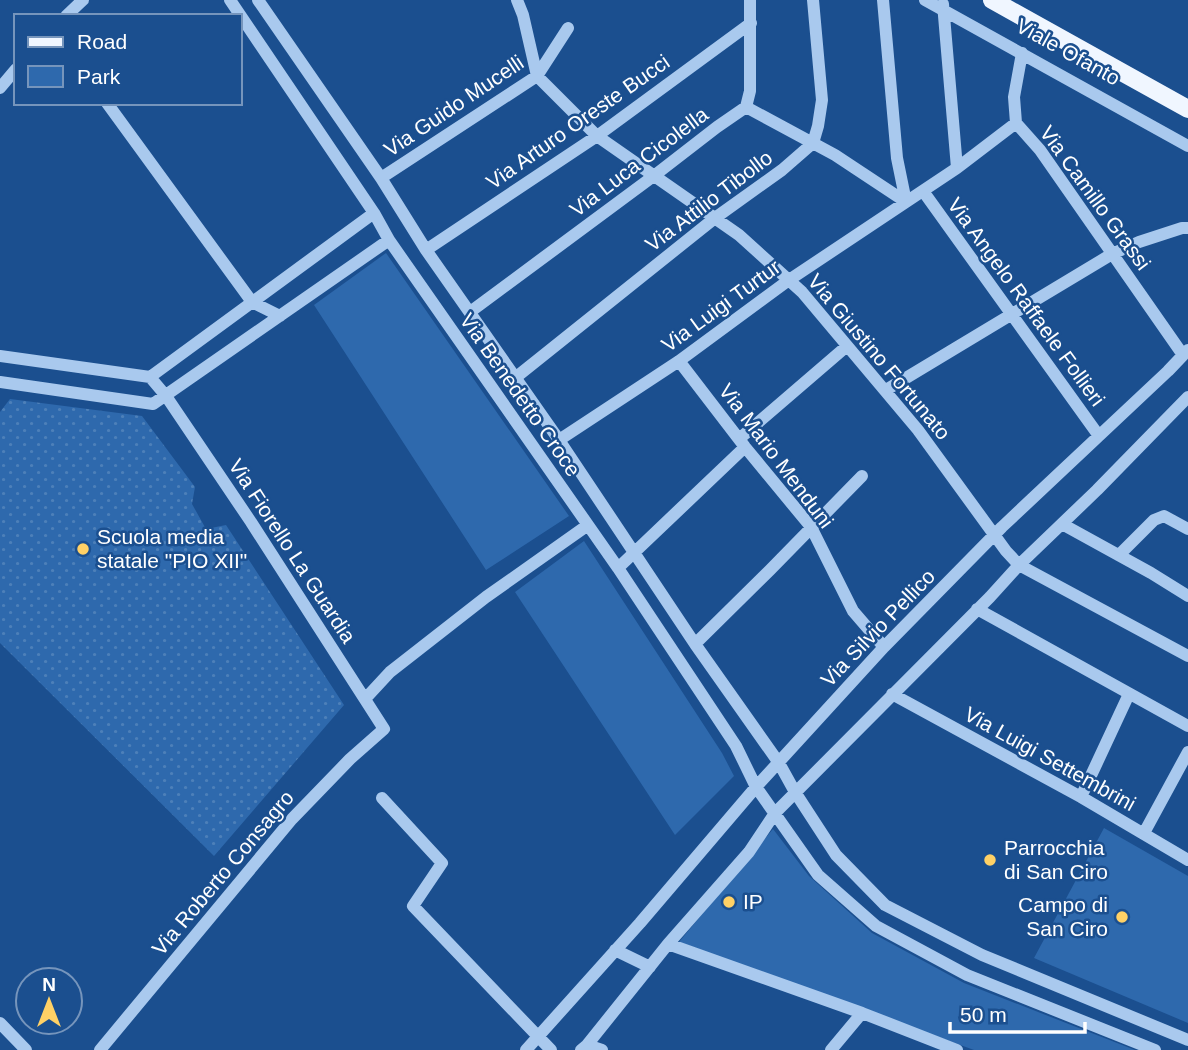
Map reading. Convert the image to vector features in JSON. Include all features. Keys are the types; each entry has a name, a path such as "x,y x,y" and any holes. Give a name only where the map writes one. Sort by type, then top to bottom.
{"main road":[{"name":"Viale Ofanto","path":"992,0 1188,109"}],"street":[{"path":"68,14 83,0"},
{"name":"Via Benedetto Croce","path":"258,0 695,644 779,763 836,855 885,905 982,955 1188,1040"},
{"path":"517,0 537,76"},
{"path":"750,0 750,91 746,107 835,156 906,202"},
{"path":"813,0 822,100 813,143"},
{"path":"883,0 897,159 906,202"},
{"name":"Viale Ofanto","path":"925,0 943,5 1022,53 1188,146"},
{"path":"943,5 957,168"},
{"name":"Via Benedetto Croce","path":"242,18 374,213 389,240 618,568 736,746 756,787 818,875 876,926 967,975 1155,1050"},
{"name":"Via Arturo Oreste Bucci","path":"426,250 597,135 751,23"},
{"name":"Via Guido Mucelli","path":"381,178 537,76 568,28"},
{"name":"Via Camillo Grassi","path":"1022,53 1014,97 1016,123 1040,150 1112,254 1186,352"},
{"path":"0,88 14,71"},
{"name":"Via Giustino Fortunato","path":"537,76 597,135 739,234 802,292 918,430 1019,565 1188,656"},
{"path":"108,105 252,302 280,316"},
{"name":"Via Luca Cicolella","path":"470,312 746,107"},
{"name":"Via Luigi Turtur","path":"559,440 679,361 789,280 957,168 1016,123"},
{"name":"Via Attilio Tibollo","path":"515,378 813,143"},
{"name":"Via Angelo Raffaele Follieri","path":"923,191 1099,436"},
{"path":"0,356 150,377 374,213"},
{"path":"886,390 1112,254 1139,242 1188,228"},
{"path":"0,382 153,404 389,240"},
{"path":"618,568 635,554 742,443 847,346"},
{"name":"Via Silvio Pellico","path":"526,1050 756,787 884,647 994,535 1186,352"},
{"name":"Via Mario Menduni","path":"679,361 811,527 853,611 884,647"},
{"name":"Via Fiorello La Guardia","path":"150,377 166,396 251,522 384,729"},
{"path":"584,1047 668,944 749,852 775,813 1188,397"},
{"path":"695,644 862,476"},
{"path":"569,499 589,485"},
{"path":"1119,555 1154,520 1164,516 1188,529"},
{"path":"1062,524 1188,596"},
{"path":"365,699 390,672 486,597 588,525"},
{"path":"977,609 1188,726"},
{"name":"Via Luigi Settembrini","path":"892,694 1081,797 1188,860"},
{"path":"1081,797 1129,694"},
{"name":"Via Roberto Consagro","path":"100,1050 292,819 350,759 384,729"},
{"path":"1144,833 1188,752"},
{"path":"382,798 442,863 413,906 551,1050"},
{"path":"668,944 957,1050"},
{"path":"615,950 650,967"},
{"path":"1098,1027 1108,1007"},
{"path":"831,1050 862,1013"},
{"path":"1136,1043 1145,1022"},
{"path":"0,1023 26,1050"},
{"path":"584,1047 602,1050"}],"green space":[{"path":"386,253 569,516 486,570 314,305"},
{"path":"10,399 142,416 195,487 192,504 206,529 226,525 344,705 214,856 0,643 0,412"},
{"path":"584,541 722,753 734,776 675,835 515,592"},
{"name":"Campo di San Ciro","path":"1104,828 1188,876 1188,1023 1034,958"},
{"path":"773,829 809,876 872,933 964,983 1135,1050 974,1050 679,942"}],"place":[{"name":"Scuola media statale \"PIO XII\"","path":"83,549"},
{"name":"Parrocchia di San Ciro","path":"990,860"},
{"name":"IP","path":"729,902"},
{"name":"Campo di San Ciro","path":"1122,917"}]}
